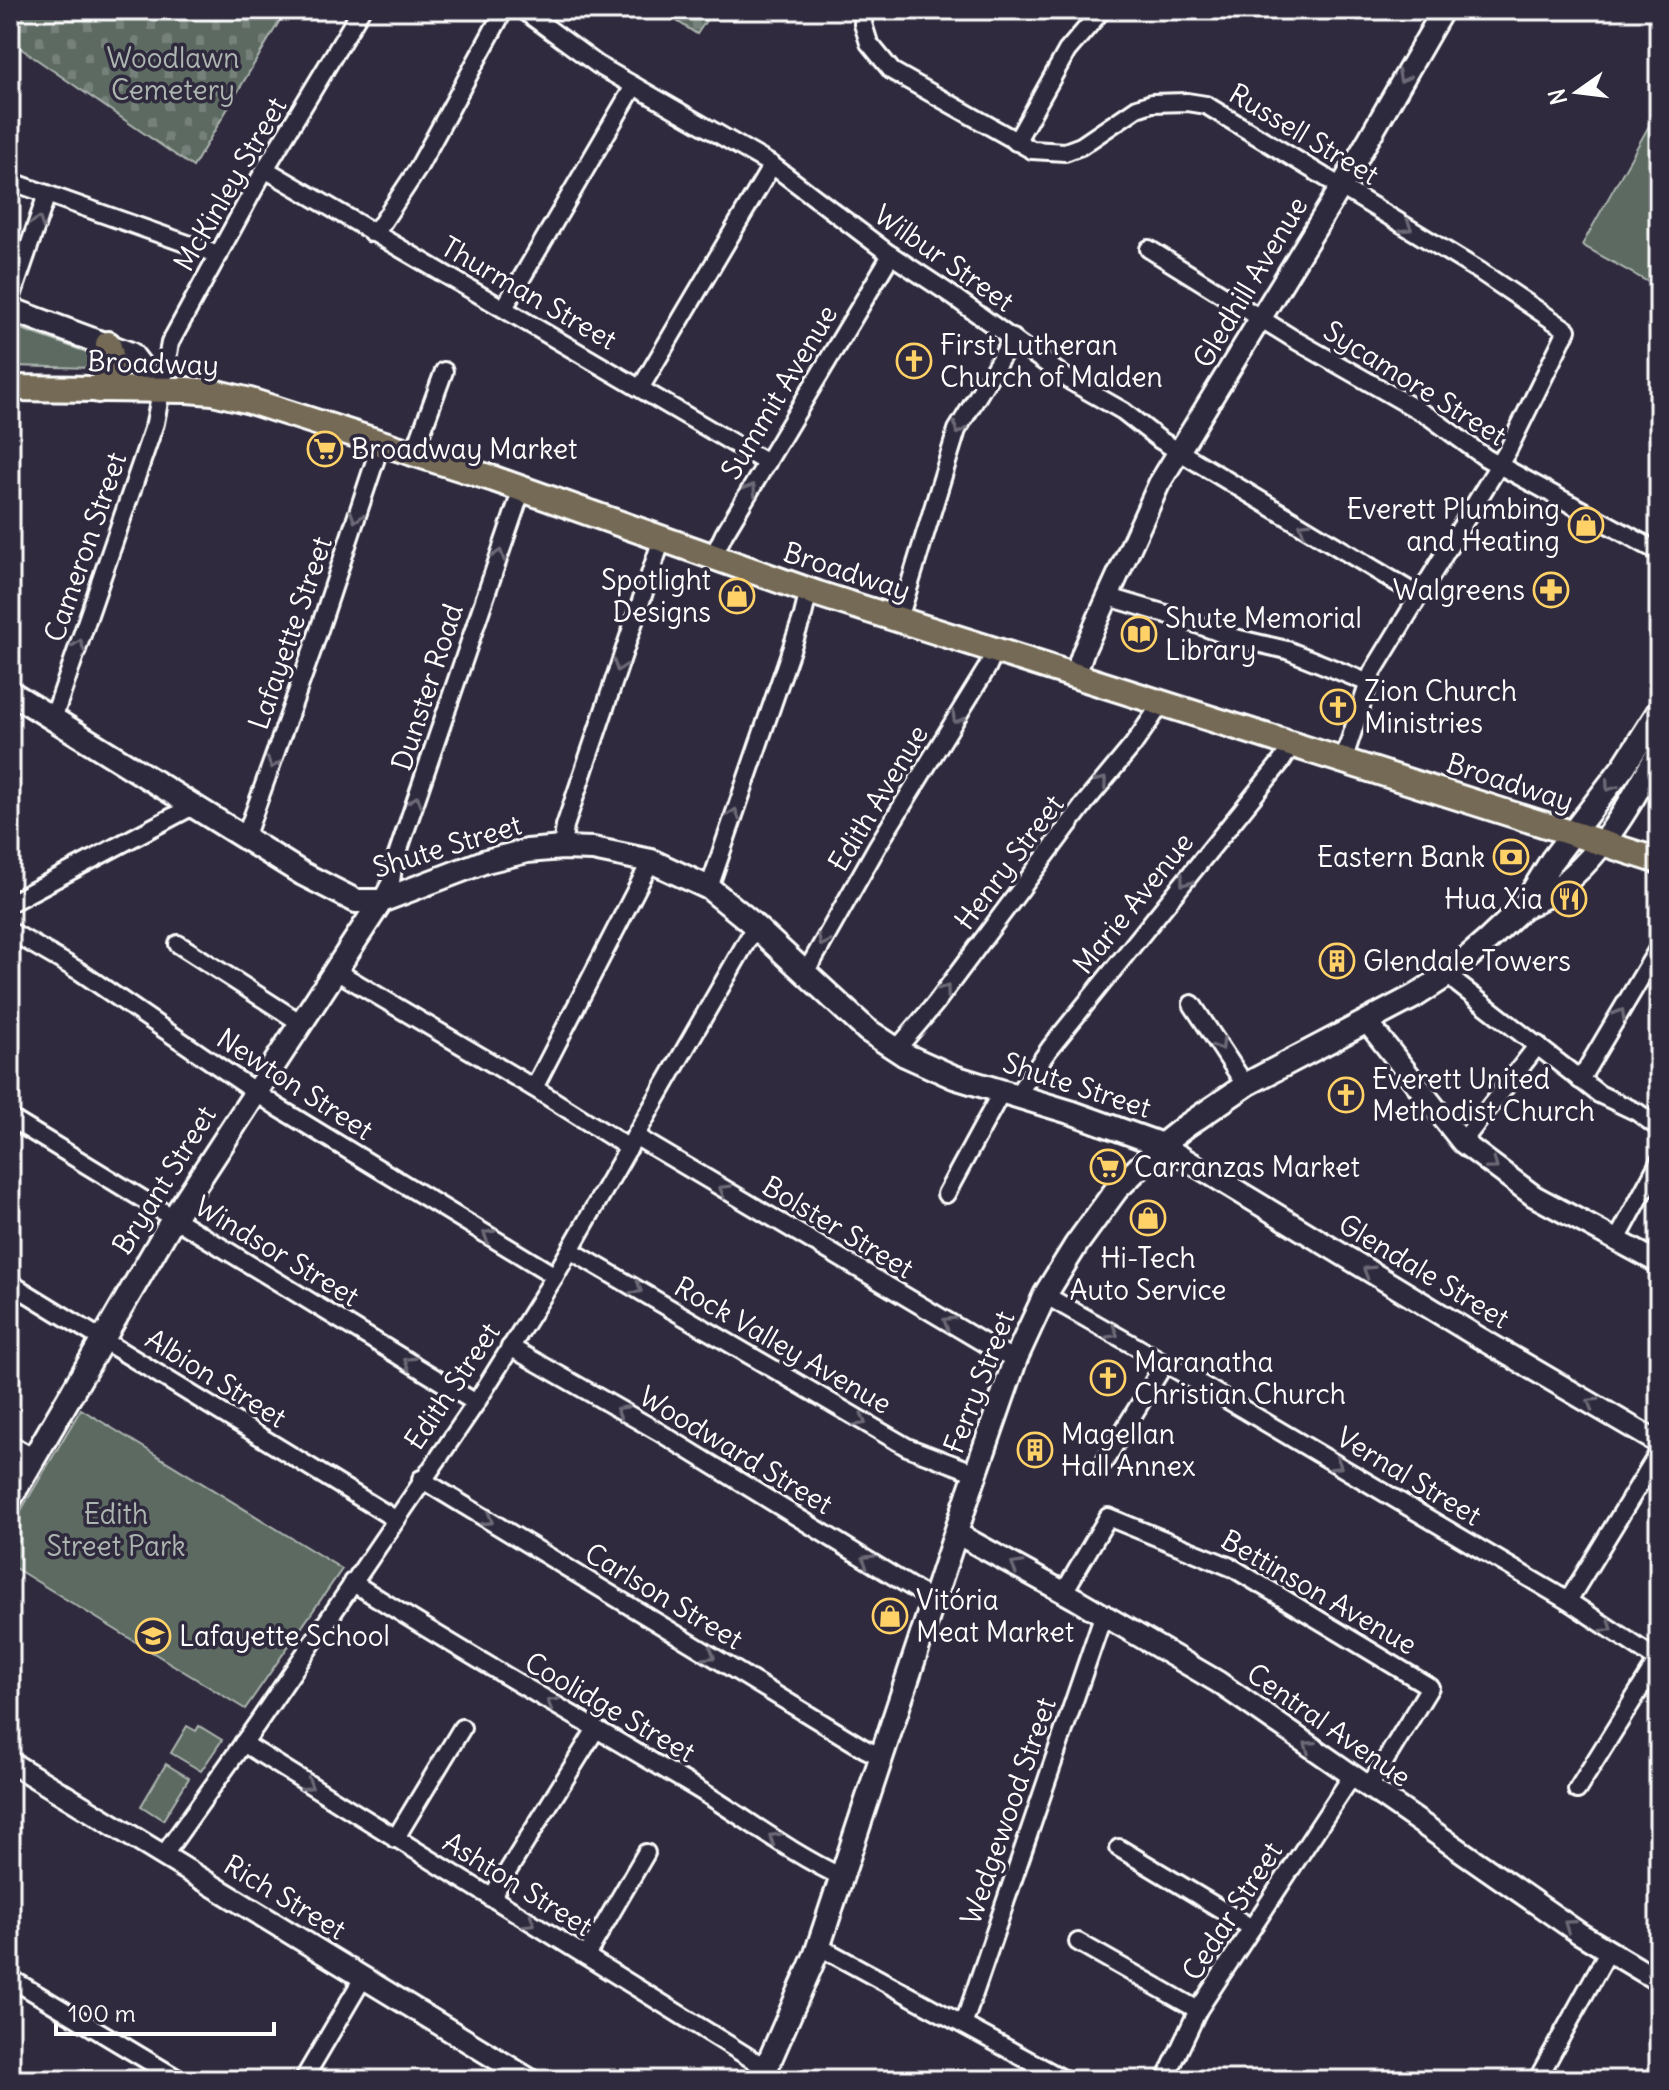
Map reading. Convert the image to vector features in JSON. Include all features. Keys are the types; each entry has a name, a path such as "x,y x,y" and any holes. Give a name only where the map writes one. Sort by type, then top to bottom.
{"main road":[{"path":"10,309 136,357 159,390"},
{"path":"98,390 113,371 113,357 108,344"},
{"name":"Broadway","path":"12,394 159,390 213,392 250,401 522,489 809,591 1659,861"},
{"name":"Shute Street","path":"10,692 331,891 356,901 381,901 504,856 562,848 621,853 651,861 709,888 857,1021 896,1050 940,1071 1162,1145"},
{"name":"Ferry Street","path":"764,2074 818,1946 1016,1358 1045,1295 1076,1245 1116,1190 1162,1145 1246,1086 1368,1023 1448,974 1523,907 1552,860 1624,766 1659,711"},
{"name":"Ferry Street","path":"1523,907 1545,898 1570,879 1620,821 1659,752"},
{"name":"Bryant Street","path":"10,1499 173,1219 381,901"}],"street":[{"name":"McKinley Street","path":"159,390 170,343 265,169 361,10"},
{"path":"372,233 417,170 504,10"},
{"name":"Wilbur Street","path":"523,10 572,48 772,165 891,255 1072,382 1123,411 1179,452 1419,596"},
{"name":"Russell Street","path":"864,10 863,24 869,43 892,71 1032,150 1065,152 1099,135 1137,108 1161,102 1206,105 1494,280 1567,330 1499,465"},
{"path":"1016,142 1067,51 1102,10"},
{"name":"Gledhill Avenue","path":"1075,676 1159,484 1341,187 1443,10"},
{"path":"504,308 634,86"},
{"path":"641,387 772,165"},
{"name":"Thurman Street","path":"265,169 767,463"},
{"path":"10,181 219,255"},
{"path":"10,302 47,194"},
{"name":"Sycamore Street","path":"1149,249 1261,319 1430,417 1499,465 1659,552"},
{"name":"Summit Avenue","path":"713,557 891,255"},
{"path":"899,619 957,430 1013,338"},
{"path":"414,453 444,371"},
{"name":"Cameron Street","path":"53,719 155,423 159,390"},
{"name":"Lafayette Street","path":"245,838 313,648 381,443"},
{"path":"1343,761 1372,673 1499,465"},
{"name":"Dunster Road","path":"381,901 391,882 393,867 522,489"},
{"path":"562,848 565,826 662,539"},
{"path":"709,888 809,591"},
{"path":"1109,597 1231,637 1287,650 1369,683"},
{"name":"Edith Avenue","path":"803,972 813,960 995,650"},
{"name":"Henry Street","path":"896,1050 935,1004 1162,703"},
{"name":"Marie Avenue","path":"946,1194 1009,1093 1055,1041 1292,745"},
{"path":"10,903 193,806"},
{"path":"534,1088 651,861"},
{"name":"Edith Street","path":"163,1856 476,1403 555,1276 755,927"},
{"name":"Newton Street","path":"10,931 92,980 255,1093 555,1276"},
{"path":"178,944 301,1023"},
{"path":"1580,1080 1659,947"},
{"name":"Bolster Street","path":"336,971 534,1088 999,1352 1016,1358"},
{"path":"1448,974 1599,1094 1637,1112 1659,1128"},
{"path":"1192,1004 1246,1086"},
{"path":"1368,1023 1462,1142 1534,1196 1659,1263"},
{"path":"1462,1142 1538,1045"},
{"name":"Windsor Street","path":"10,1118 476,1403"},
{"name":"Glendale Street","path":"1162,1145 1659,1443"},
{"path":"1617,1240 1659,1162"},
{"name":"Rock Valley Avenue","path":"570,1250 907,1447 976,1473"},
{"name":"Albion Street","path":"10,1283 395,1519"},
{"name":"Vernal Street","path":"1045,1295 1568,1601 1659,1660"},
{"name":"Woodward Street","path":"510,1347 659,1432 934,1601"},
{"path":"1104,1462 1165,1363"},
{"path":"10,1446 33,1460"},
{"path":"1568,1601 1659,1452"},
{"name":"Carlson Street","path":"421,1479 880,1756"},
{"name":"Bettinson Avenue","path":"1064,1592 1108,1517 1233,1568 1430,1687 1361,1781"},
{"name":"Central Avenue","path":"956,1533 1218,1682 1579,1933 1659,1981"},
{"name":"Coolidge Street","path":"352,1582 719,1801 774,1839 842,1877"},
{"name":"Wedgewood Street","path":"964,2023 1103,1616"},
{"path":"1577,1790 1659,1660"},
{"path":"395,1839 462,1728"},
{"path":"491,1898 596,1729"},
{"name":"Ashton Street","path":"243,1743 586,1956 764,2074"},
{"name":"Rich Street","path":"10,1762 531,2080"},
{"name":"Cedar Street","path":"1165,2080 1198,2010 1252,1928 1361,1781"},
{"path":"1119,1848 1252,1928"},
{"path":"586,1956 646,1853"},
{"path":"1078,1942 1198,2010"},
{"path":"818,1946 1065,2080"},
{"path":"1537,2080 1609,1950"},
{"path":"10,1978 180,2080"},
{"path":"303,2080 363,1978"}],"green space":[{"name":"Woodlawn Cemetery","path":"10,10 286,10 193,167 10,41"},
{"path":"660,10 713,10 697,34"},
{"path":"1659,108 1659,288 1582,245"},
{"path":"10,325 95,355 100,363 94,368 10,366"},
{"name":"Edith Street Park","path":"81,1409 342,1569 245,1709 10,1565 10,1529"},
{"path":"187,1726 196,1731 199,1726 222,1740 201,1771 171,1753"},
{"path":"166,1764 189,1778 163,1820 141,1806"}],"place":[{"name":"First Lutheran Church of Malden","path":"914,361"},
{"name":"Broadway Market","path":"325,449"},
{"name":"Everett Plumbing and Heating","path":"1586,525"},
{"name":"Walgreens","path":"1551,590"},
{"name":"Spotlight Designs","path":"737,596"},
{"name":"Shute Memorial Library","path":"1139,634"},
{"name":"Zion Church Ministries","path":"1338,707"},
{"name":"Eastern Bank","path":"1511,857"},
{"name":"Hua Xia","path":"1569,899"},
{"name":"Glendale Towers","path":"1337,961"},
{"name":"Everett United Methodist Church","path":"1346,1095"},
{"name":"Carranzas Market","path":"1108,1167"},
{"name":"Hi-Tech Auto Service","path":"1148,1218"},
{"name":"Maranatha Christian Church","path":"1108,1378"},
{"name":"Magellan Hall Annex","path":"1035,1450"},
{"name":"Vitória Meat Market","path":"890,1616"},
{"name":"Lafayette School","path":"153,1636"}]}
